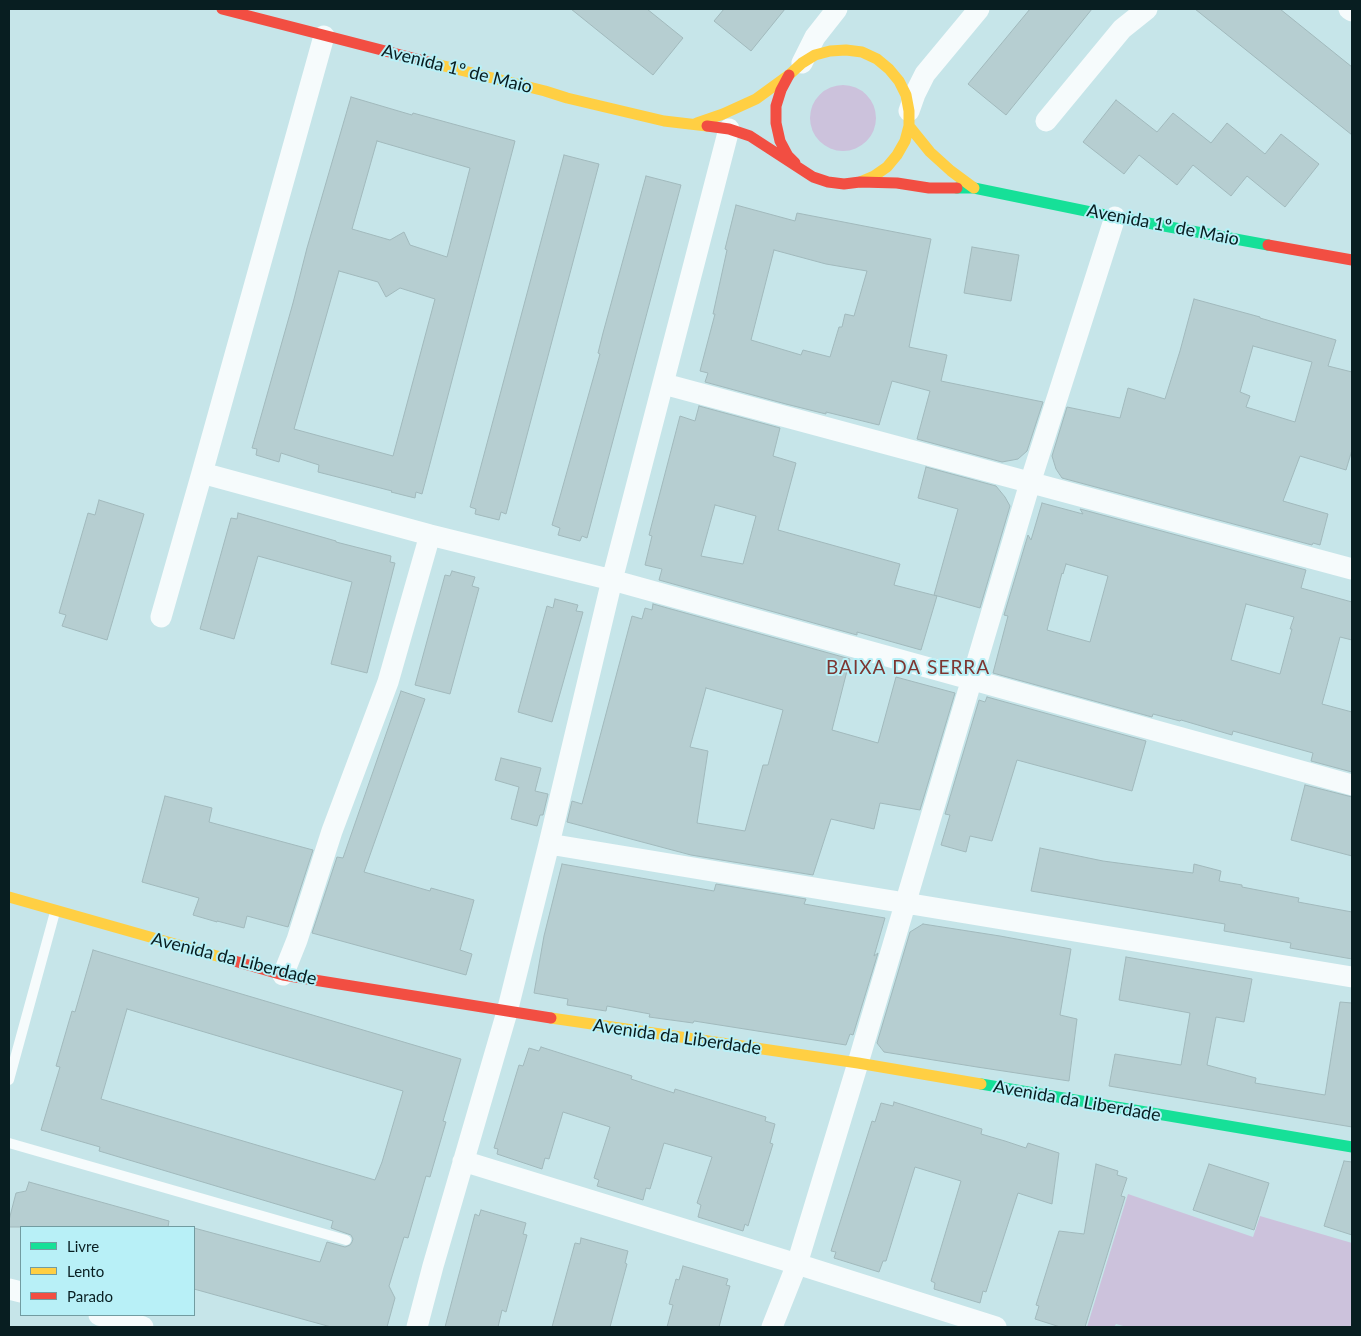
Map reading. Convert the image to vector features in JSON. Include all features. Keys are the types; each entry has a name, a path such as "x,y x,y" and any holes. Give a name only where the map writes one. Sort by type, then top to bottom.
{"main road":[{"name":"Avenida 1º de Maio","path":"222,9 567,98 664,121 729,129 750,136 813,177 828,182 844,184 860,182 897,183 928,188 974,188 1115,217 1352,260"},
{"name":"Avenida 1º de Maio","path":"693,125 756,99 815,55 830,51 862,52 877,59 899,81 906,95 909,119 905,142 897,156 887,167 874,176 860,182"},
{"name":"Avenida 1º de Maio","path":"796,69 781,90 776,106 776,123 780,141 788,156 800,169"},
{"name":"Avenida 1º de Maio","path":"909,119 930,152 974,188"},
{"name":"Avenida da Liberdade","path":"9,897 283,975 507,1012 858,1063 1352,1147"}],"street":[{"path":"796,69 815,37 837,9"},
{"path":"909,119 914,94 925,74 979,9"},
{"path":"1046,121 1122,29 1147,9"},
{"path":"161,617 324,36"},
{"path":"417,1327 507,1012 612,580 729,129"},
{"path":"772,1327 797,1264 1030,483 1115,217"},
{"path":"664,384 1352,569"},
{"path":"202,473 430,535 612,580 1352,784"},
{"path":"283,975 297,940 332,830 388,682 430,535"},
{"path":"549,844 1352,977"},
{"path":"464,1161 996,1327"},
{"path":"103,1316 143,1327"}],"lane":[{"path":"9,1080 56,911"},
{"path":"9,1143 346,1240"}],"shaded area":[{"path":"843,85 856,88 866,95 873,105 876,118 873,131 866,141 856,148 843,151 830,148 820,141 813,131 810,118 813,105 820,95 830,88"},
{"path":"1128,1194 1253,1237 1260,1216 1352,1243 1352,1327 1127,1327 1116,1324 1114,1327 1087,1327"}],"building":[{"path":"571,9 647,9 683,38 653,75"},
{"path":"724,9 785,9 751,51 714,21"},
{"path":"1030,9 1092,9 1006,115 968,84"},
{"path":"1195,9 1280,9 1352,67 1352,135"},
{"path":"351,97 412,115 413,113 515,141 422,494 416,492 415,498 318,472 319,465 281,453 279,462 256,455 257,449 252,448","holes":["377,141 470,168 447,257 410,245 404,232 390,240 352,229","339,271 378,282 386,297 400,288 435,299 393,456 294,429"]},
{"path":"1116,100 1157,132 1173,113 1211,143 1227,123 1265,154 1281,134 1319,164 1285,207 1247,176 1231,196 1193,165 1177,185 1139,155 1124,174 1083,142"},
{"path":"564,155 599,164 506,514 501,512 499,520 475,514 476,509 470,507"},
{"path":"646,176 681,185 587,538 582,536 580,541 558,535 560,528 552,525 600,354 598,353 603,333"},
{"path":"736,205 795,221 797,213 931,239 909,347 947,355 941,381 1043,402 1027,451 1018,459 1002,462 917,439 930,391 892,381 879,425 826,412 826,414 705,382 708,373 700,371 715,314 713,314 727,250 725,249","holes":["774,250 826,264 867,271 854,316 845,314 830,357 803,350 801,355 751,340"]},
{"path":"972,247 1019,255 1011,301 964,293"},
{"path":"1194,299 1336,340 1328,366 1352,372 1352,450 1346,470 1300,456 1283,501 1328,514 1320,545 1313,543 1312,545 1062,478 1056,469 1052,456 1067,407 1120,418 1128,388 1165,399","holes":["1253,346 1312,362 1295,422 1246,407 1250,396 1240,392"]},
{"path":"699,406 780,428 773,456 796,463 778,530 900,564 894,585 937,596 921,650 857,632 857,635 659,580 662,569 645,565 652,536 649,535 680,416 695,421","holes":["715,505 756,516 743,564 701,556"]},
{"path":"926,467 996,486 1010,506 980,608 934,595 958,509 918,498"},
{"path":"99,500 144,514 107,640 62,626 66,615 59,613 88,513 95,515"},
{"path":"1042,503 1083,514 1080,509 1306,570 1301,588 1352,602 1352,640 1340,637 1322,704 1352,712 1352,772 1311,761 1313,753 1233,731 1232,735 1181,720 1153,714 1152,717 993,673 1008,616 1004,615 1028,535 1031,540","holes":["1066,564 1108,576 1090,642 1047,630","1246,604 1294,617 1280,674 1231,660"]},
{"path":"238,513 391,556 390,562 395,563 367,673 331,664 352,582 258,556 234,639 200,629 231,518 237,519"},
{"path":"452,571 475,577 472,586 479,588 450,694 415,685 445,575 450,576"},
{"path":"555,599 578,605 576,611 583,612 552,722 518,712 547,606 553,608"},
{"path":"653,604 850,659 832,730 878,743 896,677 955,693 920,810 880,803 874,829 831,819 813,875 691,855 567,822 572,801 582,804 632,616 642,619 645,608 652,610","holes":["706,688 783,710 768,765 763,765 745,831 697,823 708,751 690,747"]},
{"path":"401,691 425,699 364,872 430,891 431,888 474,900 460,950 472,954 466,975 312,933 337,857 343,858"},
{"path":"987,697 1146,741 1132,791 1017,760 992,841 970,836 966,852 941,845 950,815 945,814 979,700 985,702"},
{"path":"501,758 541,768 535,791 548,794 543,815 540,815 537,826 511,819 519,787 495,780"},
{"path":"1305,785 1352,797 1352,856 1291,840"},
{"path":"165,796 212,808 209,822 313,850 288,927 247,916 244,928 193,915 199,898 142,882"},
{"path":"1040,848 1103,861 1193,873 1194,864 1221,871 1219,881 1299,898 1298,902 1352,912 1352,959 1290,948 1291,943 1224,931 1225,924 1031,891"},
{"path":"562,864 714,891 716,884 806,899 804,904 885,918 874,956 878,953 853,1035 850,1034 846,1045 694,1021 693,1023 649,1017 650,1014 607,1006 606,1011 567,1005 568,999 534,993 544,936"},
{"path":"923,924 1071,949 1060,1015 1077,1019 1069,1081 884,1052 877,1043 910,932"},
{"path":"93,950 461,1059 443,1121 446,1122 430,1177 426,1176 408,1238 404,1237 389,1286 395,1298 387,1327 331,1327 195,1289 195,1228 320,1262 327,1242 345,1247 350,1245 353,1239 351,1235 331,1228 333,1221 99,1151 100,1147 41,1130 60,1067 56,1066 72,1011 75,1012","holes":["127,1009 403,1091 375,1180 101,1099"]},
{"path":"1126,957 1252,979 1244,1022 1216,1017 1207,1065 1256,1078 1255,1083 1325,1095 1340,1002 1352,1003 1352,1127 1109,1086 1115,1054 1181,1065 1190,1013 1119,1000"},
{"path":"541,1047 632,1076 631,1079 674,1093 675,1089 766,1117 765,1121 775,1124 770,1143 773,1144 748,1226 745,1224 743,1231 698,1217 701,1205 697,1203 712,1157 664,1143 650,1189 646,1188 643,1200 597,1186 599,1180 594,1178 610,1127 563,1112 549,1159 545,1158 542,1169 497,1154 498,1149 494,1148 519,1065 523,1066 529,1048 539,1051"},
{"path":"894,1102 982,1129 981,1134 1026,1148 1028,1143 1059,1153 1052,1204 1018,1193 986,1292 983,1291 980,1303 934,1289 935,1283 931,1281 961,1181 915,1167 886,1261 883,1261 879,1272 834,1258 836,1252 831,1251 872,1121 875,1122 881,1103 893,1106"},
{"path":"1344,1161 1352,1162 1352,1235 1324,1226"},
{"path":"1096,1164 1118,1171 1117,1175 1127,1178 1121,1196 1125,1197 1085,1327 1060,1327 1035,1319 1039,1306 1036,1305 1059,1231 1084,1234"},
{"path":"1209,1164 1269,1183 1254,1230 1193,1210"},
{"path":"29,1182 169,1221 168,1226 9,1227 16,1193 26,1191"},
{"path":"481,1210 526,1223 523,1234 527,1235 506,1312 502,1310 498,1327 445,1327 475,1214 479,1216"},
{"path":"581,1238 628,1251 625,1263 627,1264 610,1327 552,1327 575,1243 580,1244"},
{"path":"683,1266 728,1279 726,1285 730,1286 719,1327 667,1327 673,1305 669,1304 676,1279 679,1280"}],"traffic: fast":[{"path":"957,188 974,188 1115,217 1268,245"},
{"path":"981,1084 1352,1147"}],"traffic: slow":[{"path":"697,123 756,99 815,55 830,51 862,52 877,59 899,81 906,95 909,126 905,141 887,167 874,176 860,182"},
{"path":"432,63 664,121 707,126"},
{"path":"909,126 930,152 974,188"},
{"path":"9,897 224,958"},
{"path":"551,1018 858,1063 981,1084"}],"traffic: jam":[{"path":"222,9 432,63"},
{"path":"789,75 781,90 776,106 776,123 780,141 788,156 795,163"},
{"path":"707,126 729,129 750,136 813,177 828,182 844,184 860,182 897,183 929,188 957,188"},
{"path":"1268,245 1352,260"},
{"path":"224,958 283,975 551,1018"}],"district":[{"name":"BAIXA DA SERRA","path":"908,668"}]}
